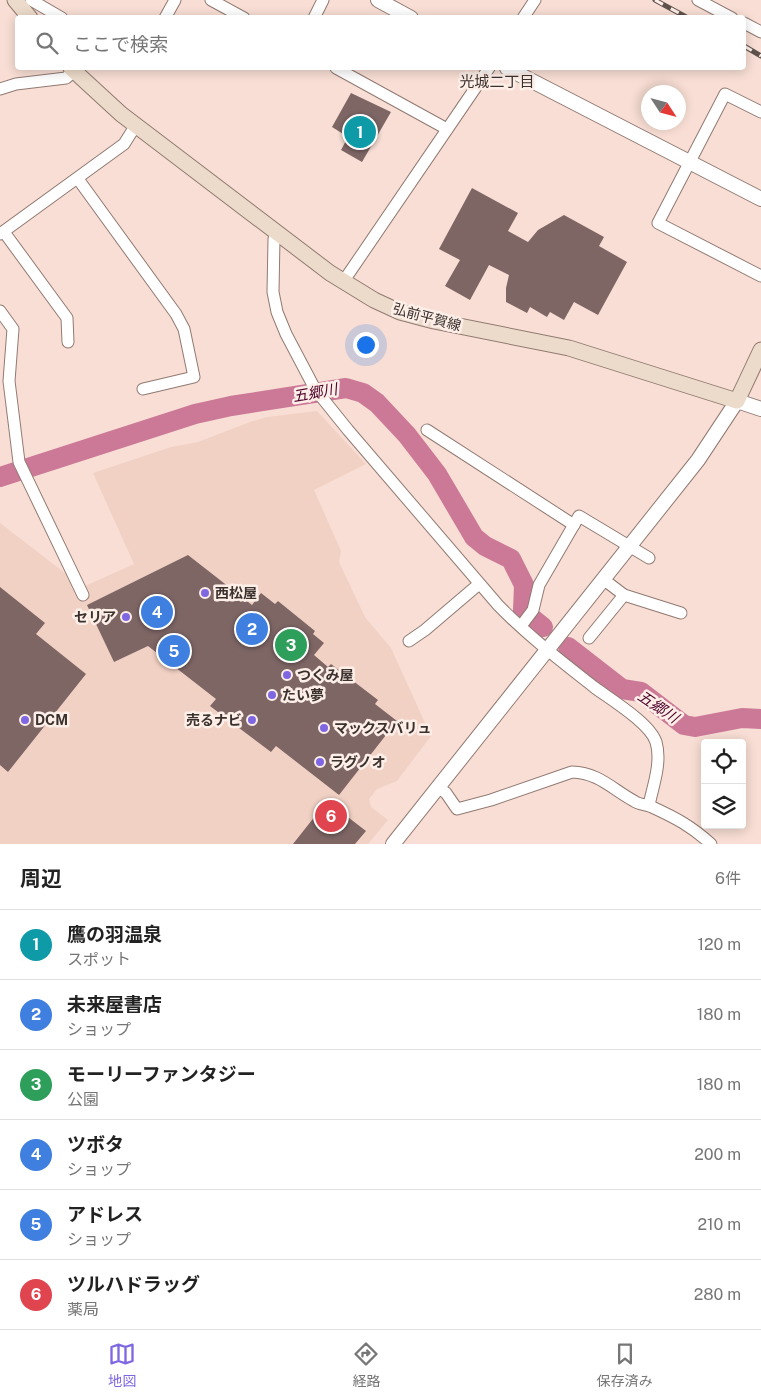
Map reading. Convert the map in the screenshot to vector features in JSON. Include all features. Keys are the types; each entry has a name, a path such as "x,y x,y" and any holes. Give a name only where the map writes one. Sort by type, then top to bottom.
{"main road":[{"path":"15,0 28,15"},
{"name":"弘前平賀線","path":"74,70 121,114 344,282 374,300 409,314 569,348 737,401"},
{"path":"737,401 761,350"}],"street":[{"path":"31,0 57,15"},
{"path":"167,15 175,0"},
{"path":"211,0 238,15"},
{"path":"316,15 323,0"},
{"path":"378,0 406,15"},
{"path":"525,15 535,0"},
{"path":"698,0 726,15"},
{"path":"746,24 761,32"},
{"path":"0,89 16,84 66,78 72,70"},
{"path":"340,70 447,129"},
{"path":"344,282 488,70"},
{"path":"512,70 761,200"},
{"path":"761,112 725,94 658,223 761,276"},
{"path":"68,342 67,318 2,233 124,144 136,125"},
{"path":"78,179 176,314 184,329 194,377 144,389"},
{"path":"278,233 274,239 273,292 277,312 286,334 315,389 498,606 523,623 548,649 594,687 644,724 651,732 656,742 658,764 649,806"},
{"path":"0,311 13,329 8,381 19,462 82,595"},
{"path":"393,844 698,460 737,401 761,409"},
{"path":"427,430 574,525"},
{"path":"523,623 533,610 539,585 579,516 649,558"},
{"path":"603,579 624,595 681,613"},
{"path":"409,641 480,584"},
{"path":"589,638 624,595"},
{"path":"438,787 446,793 457,809 491,800 572,772 581,772 596,776 636,803 673,816 693,828 711,844"}],"shaded area":[{"path":"317,411 366,464 314,490 341,551 339,562 365,617 391,648 431,736 397,781 377,789 369,799 371,807 388,820 368,844 0,844 0,523 83,587 134,564 93,473 171,447 198,442 267,417"}],"building":[{"path":"351,93 391,112 362,162 341,150 348,137 332,127"},
{"path":"472,188 518,213 508,231 528,242 538,230 564,215 604,237 599,246 627,262 598,315 574,302 564,320 550,312 547,317 530,307 527,313 506,302 506,288 509,275 489,265 470,300 445,286 460,260 439,249"},
{"path":"188,555 252,605 261,593 275,604 278,601 315,631 313,634 324,643 314,655 328,667 331,664 378,700 375,704 397,721 339,795 276,746 271,752 210,706 216,699 148,646 114,662 87,605"},
{"name":"DCM","path":"0,587 45,623 36,634 86,674 8,772 0,765"},
{"path":"327,801 366,831 355,844 293,844"}],"waterway":[{"name":"五郷川","path":"0,477 195,414 231,406 346,388 363,393 377,403 407,435 437,474 474,537 485,546 511,559 524,585 523,611 543,627"},
{"name":"五郷川","path":"568,647 622,689 641,692 684,725 695,727 742,718 761,719"}],"railway":[{"path":"655,0 682,15"},
{"path":"746,47 761,56"}],"place":[{"name":"鷹の羽温泉","path":"360,132"},
{"name":"西松屋","path":"205,593"},
{"name":"ツボタ","path":"157,612"},
{"name":"セリア","path":"126,617"},
{"name":"未来屋書店","path":"252,629"},
{"name":"モーリーファンタジー","path":"291,645"},
{"name":"アドレス","path":"174,651"},
{"name":"つくみ屋","path":"287,675"},
{"name":"たい夢","path":"272,695"},
{"name":"DCM","path":"25,720"},
{"name":"売るナビ","path":"252,720"},
{"name":"マックスバリュ","path":"324,728"},
{"name":"ラグノオ","path":"320,762"},
{"name":"ツルハドラッグ","path":"331,816"}],"district":[{"name":"光城二丁目","path":"497,82"}]}
